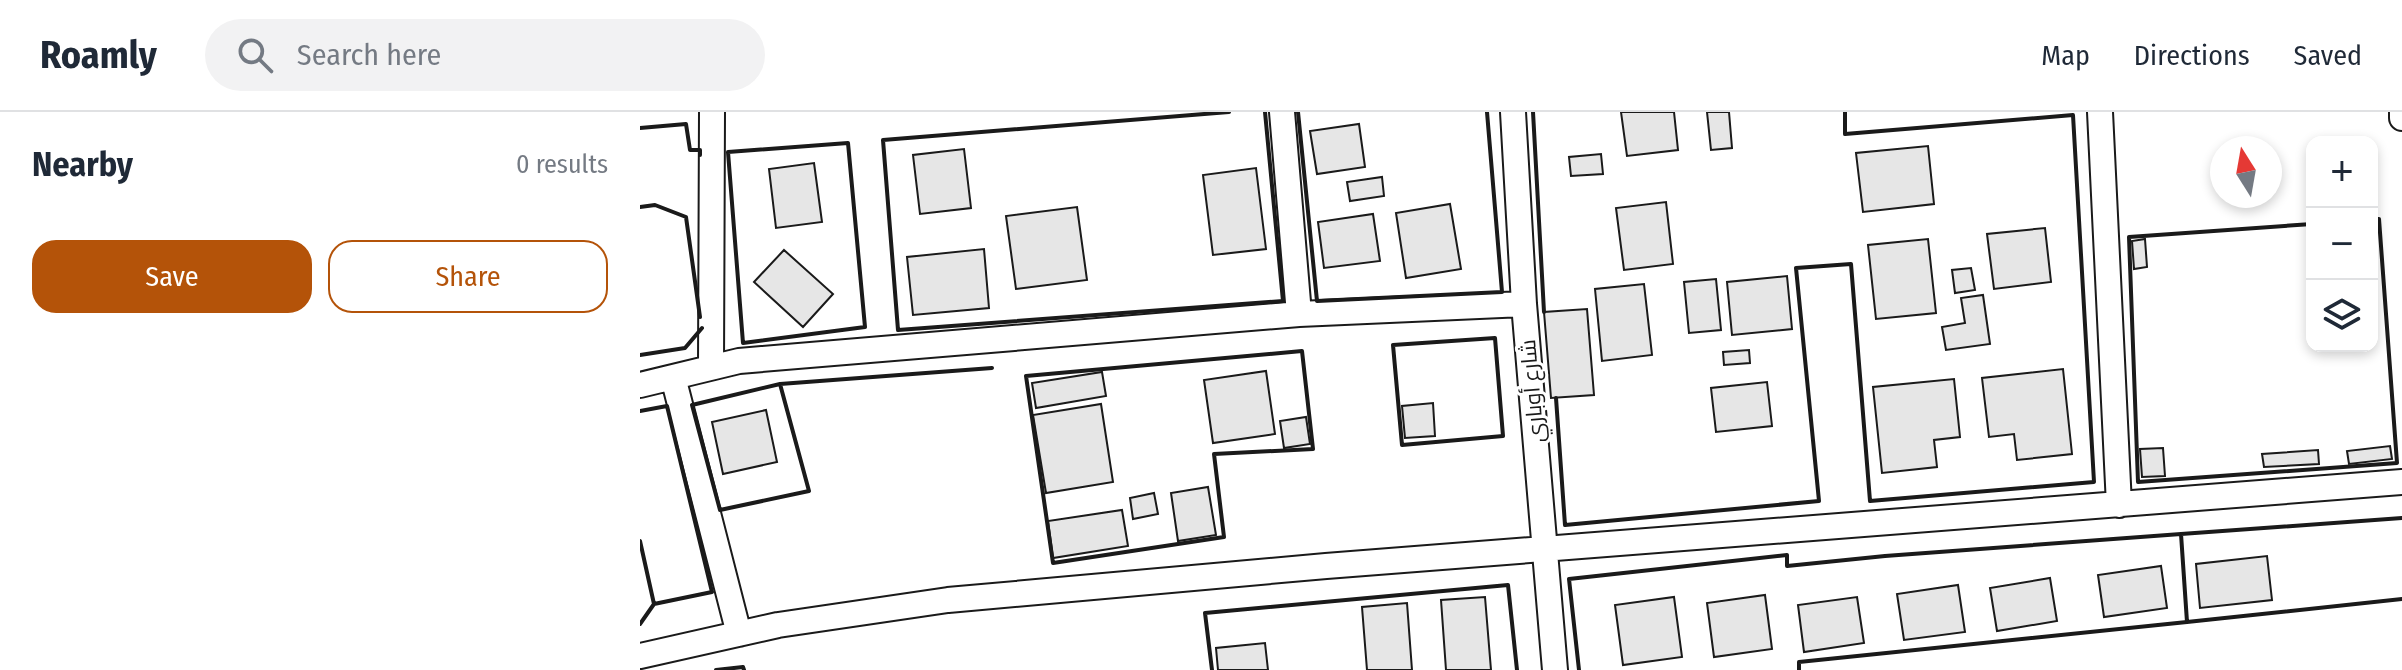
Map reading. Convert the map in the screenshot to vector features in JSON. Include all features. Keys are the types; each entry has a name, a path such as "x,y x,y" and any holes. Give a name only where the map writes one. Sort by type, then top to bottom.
{"street":[{"path":"711,367 712,112"},
{"path":"1282,112 1299,314"},
{"name":"شارع أوباري","path":"1513,112 1524,304 1555,670"},
{"path":"2100,112 2119,505"},
{"path":"2402,112 2402,118"},
{"path":"640,385 739,361 1299,314 1524,304"},
{"path":"673,377 739,634"},
{"path":"640,656 778,625 948,600 1546,549 2402,482"}],"building":[{"path":"1621,112 1674,112 1678,150 1627,156"},
{"path":"1707,112 1729,112 1732,148 1711,150"},
{"path":"1359,124 1365,167 1317,174 1310,131"},
{"path":"1928,146 1934,204 1863,212 1856,153"},
{"path":"964,149 971,208 920,214 913,155"},
{"path":"1601,154 1603,174 1571,176 1569,157"},
{"path":"814,163 822,222 776,228 769,169"},
{"path":"1256,168 1266,249 1213,255 1203,175"},
{"path":"1382,177 1384,196 1350,201 1347,182"},
{"path":"1666,202 1673,264 1624,270 1616,208"},
{"path":"1450,204 1461,269 1406,278 1396,213"},
{"path":"1077,207 1087,280 1016,289 1006,216"},
{"path":"1373,214 1380,261 1324,268 1318,222"},
{"path":"2045,228 2051,282 1994,289 1987,234"},
{"path":"1928,239 1936,313 1876,319 1868,245"},
{"path":"2145,239 2147,267 2134,269 2132,241"},
{"path":"984,249 989,308 913,315 907,257"},
{"path":"784,250 833,294 803,327 754,282"},
{"path":"1971,268 1975,290 1955,293 1952,270"},
{"path":"1787,276 1792,329 1732,335 1727,282"},
{"path":"1716,279 1721,330 1689,333 1684,282"},
{"path":"1644,284 1652,355 1602,361 1595,289"},
{"path":"1983,295 1990,344 1946,350 1942,327 1965,323 1961,298"},
{"path":"1587,309 1594,395 1551,398 1544,312"},
{"path":"1749,350 1750,363 1724,365 1723,352"},
{"path":"2063,369 2072,454 2017,460 2014,434 1989,437 1982,378"},
{"path":"1266,371 1275,434 1213,443 1204,380"},
{"path":"1102,372 1106,396 1036,408 1032,383"},
{"path":"1954,379 1960,437 1934,440 1937,467 1882,473 1873,387"},
{"path":"1767,382 1772,426 1716,432 1711,388"},
{"path":"1433,403 1435,436 1405,438 1402,406"},
{"path":"1101,404 1113,482 1046,493 1033,415"},
{"path":"766,410 777,462 723,474 712,422"},
{"path":"1306,417 1310,444 1284,448 1280,421"},
{"path":"2390,446 2392,459 2349,464 2347,451"},
{"path":"2163,448 2165,476 2142,477 2140,449"},
{"path":"2318,450 2319,464 2264,467 2262,454"},
{"path":"1208,487 1216,535 1178,541 1171,493"},
{"path":"1154,493 1158,514 1133,519 1130,498"},
{"path":"1122,510 1128,546 1053,558 1048,521"},
{"path":"2267,556 2272,600 2200,608 2196,564"},
{"path":"2161,566 2167,608 2104,617 2098,575"},
{"path":"2050,578 2057,621 1997,631 1990,588"},
{"path":"1958,585 1965,632 1904,640 1897,594"},
{"path":"1765,595 1772,649 1714,657 1707,603"},
{"path":"1485,597 1491,670 1446,670 1441,600"},
{"path":"1674,597 1682,657 1623,665 1615,605"},
{"path":"1857,597 1864,643 1804,652 1798,605"},
{"path":"1407,603 1412,670 1367,670 1362,607"},
{"path":"1265,643 1268,670 1218,670 1216,648"}],"wall":[{"path":"1229,112 883,140 898,330 1283,301 1265,112"},
{"path":"1298,112 1317,301 1502,292 1487,112"},
{"path":"1533,112 1544,312"},
{"path":"1556,398 1565,525 1819,501 1796,268 1851,264 1870,501 2094,482 2073,115 1845,134 1845,112"},
{"path":"640,128 686,124 690,150 700,150 700,155"},
{"path":"848,143 865,327 743,343 728,152 848,143"},
{"path":"640,207 655,205 686,217 700,317"},
{"path":"2306,224 2129,237 2138,482 2397,463 2378,219"},
{"path":"640,355 685,348 702,328"},
{"path":"1495,338 1503,436 1402,445 1393,345 1495,338"},
{"path":"1302,351 1313,449 1214,454 1224,537 1053,563 1026,376 1302,351"},
{"path":"780,384 992,368"},
{"path":"780,384 809,491 720,510 692,405 780,384"},
{"path":"640,411 667,406 712,592 654,604"},
{"path":"2181,534 2402,518"},
{"path":"1579,670 1569,579 1787,555 1787,566 2181,534 2187,622 1799,662 1799,670"},
{"path":"640,541 654,604 640,624"},
{"path":"1212,670 1205,613 1508,585 1517,670"},
{"path":"2187,622 2402,599"},
{"path":"716,670 743,667 744,670"}]}
